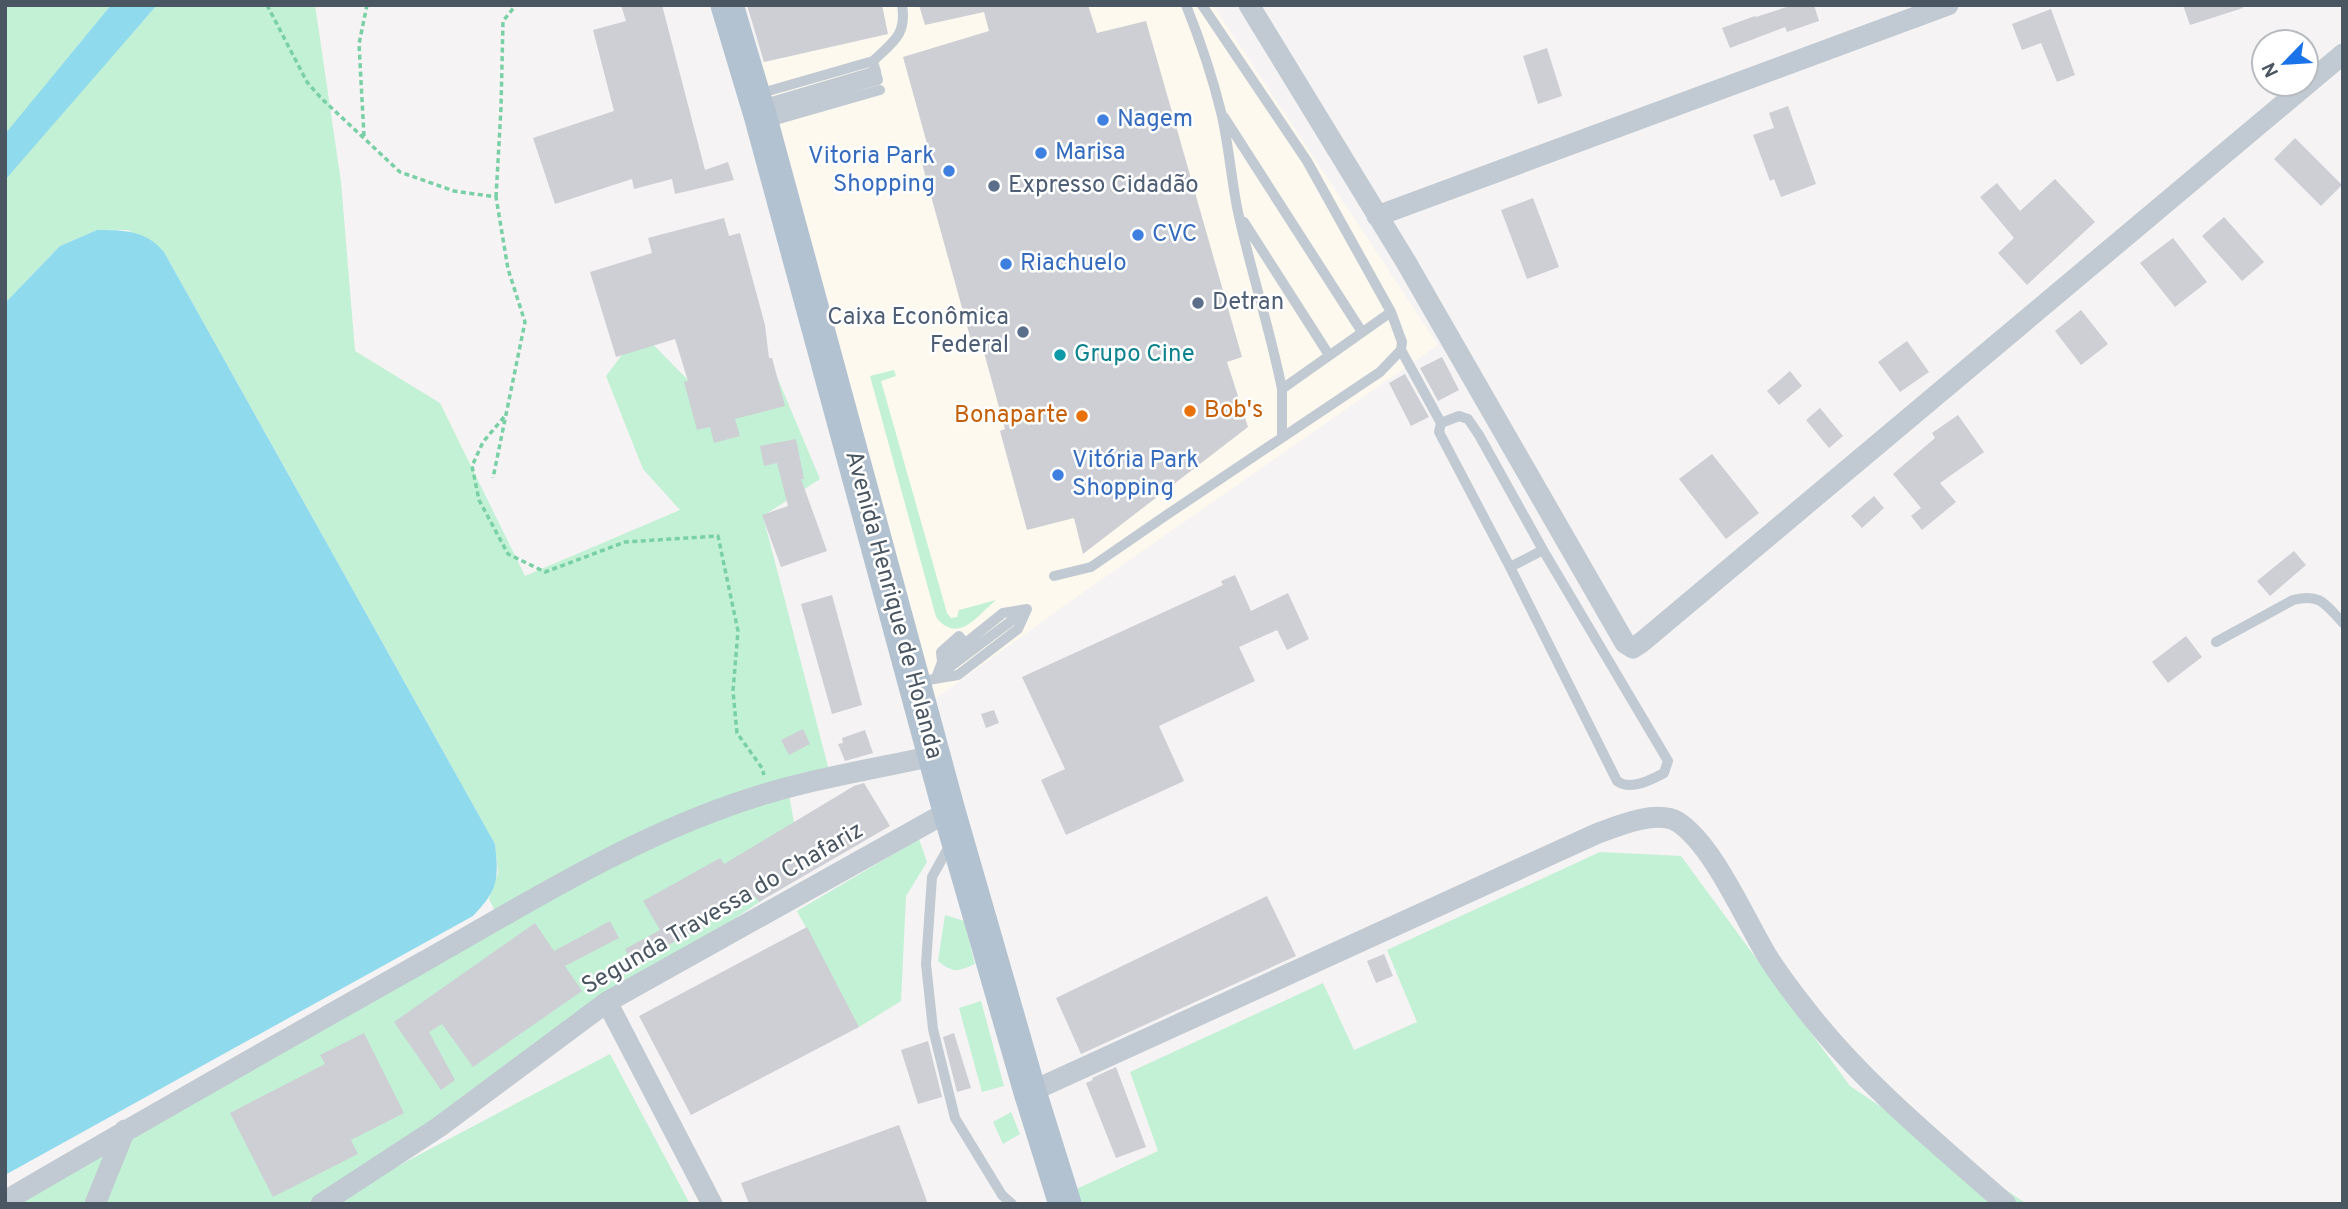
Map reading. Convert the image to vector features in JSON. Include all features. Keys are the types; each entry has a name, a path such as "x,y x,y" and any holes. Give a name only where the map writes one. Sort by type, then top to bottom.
{"main road":[{"name":"Avenida Henrique de Holanda","path":"727,5 926,683 934,756 1030,1092 1065,1204"}],"street":[{"path":"1249,5 1406,262 1625,643 1633,648 2343,54"},
{"path":"1377,216 1948,5"},
{"path":"5,1201 125,1130 591,868 660,832 735,803 831,778 934,756"},
{"path":"1030,1092 1596,834 1636,820 1658,817 1676,821 1693,836 1720,873 1768,957 1808,1012 1850,1060 2006,1204"},
{"name":"Segunda Travessa do Chafariz","path":"321,1204 439,1127 607,1002 952,823"},
{"path":"607,1002 712,1204"},
{"path":"95,1204 125,1130"}],"lane":[{"path":"758,110 877,76 904,25 902,5"},
{"path":"1185,5 1200,42 1222,114 1238,211 1260,302 1271,333 1282,389 1282,437"},
{"path":"1202,5 1307,161 1391,312 1399,330 1401,350 1441,423 1438,432 1510,567 1617,781 1632,786 1664,773 1668,761 1543,550 1479,435 1468,419 1460,416 1441,423"},
{"path":"758,110 877,76"},
{"path":"1222,114 1362,332"},
{"path":"1238,211 1329,355"},
{"path":"1282,389 1391,312"},
{"path":"1054,576 1091,568 1380,372 1401,350"},
{"path":"1510,567 1543,550"},
{"path":"2216,642 2293,600 2304,597 2320,599 2343,623"},
{"path":"926,683 942,662 972,651 1018,629 1027,609 1003,613 972,651 958,675 926,683"},
{"path":"952,823 932,877 926,964 933,1029 955,1118 1002,1195 1012,1204"}],"path":[{"path":"267,5 307,82 400,172 454,191 496,197"},
{"path":"364,138 359,44 367,5"},
{"path":"493,478 525,322 508,269 496,197 502,22 516,5"},
{"path":"504,417 482,442 472,466 479,500 508,554 545,572 625,542 718,536 738,631 733,691 737,733 762,768 768,794"}],"shaded area":[{"name":"Vitória Park Shopping","path":"882,5 1213,5 1438,345 928,704 752,65 888,34"}],"green space":[{"path":"5,5 111,5 5,139"},
{"path":"157,5 315,5 341,182 355,351 440,403 525,576 680,510 643,469 606,376 640,331 688,380 769,358 820,479 763,516 831,778 788,789 803,873 581,1021 320,1204 5,1204 499,919 489,899 498,873 495,844 164,252 128,230 97,230 60,246 5,303 5,177"},
{"path":"894,370 896,376 881,381 947,613 951,618 957,617 959,610 996,600 974,620 960,628 944,625 936,617 870,376"},
{"path":"919,839 927,862 906,896 901,1001 859,1027 797,911"},
{"path":"1600,852 1681,856 1850,1086 2027,1204 1074,1204 1070,1192 1158,1151 1130,1072 1323,983 1354,1050 1417,1022 1387,950"},
{"path":"945,915 964,921 975,964 956,970 938,961"},
{"path":"981,1001 1004,1086 982,1092 959,1008"},
{"path":"610,1054 690,1204 326,1204"},
{"path":"1011,1112 1020,1134 1003,1144 993,1122"}],"water":[{"path":"111,5 157,5 5,180 5,134"},
{"path":"97,230 142,235 164,252 495,844 497,867 492,891 473,916 5,1175 5,303 60,246"}],"building":[{"path":"621,5 662,5 705,170 728,162 734,180 675,194 672,179 634,189 632,179 555,204 533,138 614,111 593,30 626,21"},
{"path":"747,5 882,5 888,34 764,62"},
{"name":"Vitória Park Shopping","path":"919,5 1088,5 1097,33 1146,21 1242,357 1227,362 1248,427 1083,554 1074,518 1027,530 1000,431 1005,429 983,349 974,351 921,160 931,158 903,57 989,31 984,12 925,25"},
{"path":"1793,5 1814,5 1819,21 1787,32 1785,27 1730,48 1722,28"},
{"path":"2183,5 2242,5 2243,8 2190,25"},
{"path":"2051,9 2075,75 2057,82 2041,43 2022,50 2012,24"},
{"path":"1547,48 1562,96 1538,104 1523,56"},
{"path":"1788,106 1816,184 1781,197 1774,179 1770,181 1753,135 1774,128 1769,113"},
{"path":"2295,138 2342,185 2321,206 2274,159"},
{"path":"2055,179 2095,222 2027,285 1998,253 2014,238 1980,197 1997,183 2020,211"},
{"path":"1533,198 1559,267 1527,279 1501,210"},
{"path":"2224,217 2264,262 2242,281 2202,236"},
{"path":"724,218 729,236 740,233 765,325 769,358 772,358 785,406 735,419 740,436 714,443 710,427 697,430 684,382 688,381 675,339 616,357 590,272 652,253 648,238"},
{"path":"2173,238 2207,282 2175,307 2140,263"},
{"path":"2081,310 2108,344 2081,365 2055,331"},
{"path":"1907,341 1929,372 1900,392 1878,362"},
{"path":"1442,357 1459,390 1438,401 1420,368"},
{"path":"1790,371 1802,386 1779,405 1767,391"},
{"path":"1405,374 1429,417 1411,426 1389,383"},
{"path":"1820,408 1843,436 1829,448 1806,420"},
{"path":"1958,415 1984,452 1940,483 1956,502 1922,530 1911,516 1921,508 1893,474 1935,438 1932,433"},
{"path":"796,439 804,479 801,479 827,551 781,567 762,515 788,506 777,463 764,466 760,446"},
{"path":"1712,454 1759,513 1726,539 1679,479"},
{"path":"1874,496 1884,508 1862,528 1851,516"},
{"path":"2294,551 2306,565 2270,596 2257,581"},
{"path":"1235,575 1251,611 1288,593 1309,639 1287,650 1277,630 1239,647 1255,681 1159,726 1184,781 1066,835 1041,780 1065,769 1022,677 1223,585 1221,581"},
{"path":"832,595 862,705 832,714 801,604"},
{"path":"2186,636 2202,657 2168,683 2152,662"},
{"path":"994,710 999,723 986,728 981,714"},
{"path":"803,729 810,744 789,755 781,740"},
{"path":"865,730 873,753 845,761 838,744 843,743 842,738"},
{"path":"864,783 890,826 759,902 755,896 633,965 625,949 660,930 643,901 720,858 724,864 854,786"},
{"path":"1267,896 1296,956 1081,1054 1056,998"},
{"path":"610,921 619,938 565,966 582,991 473,1067 442,1024 429,1032 455,1080 441,1090 394,1022 535,923 554,951"},
{"path":"807,927 859,1027 691,1115 639,1016"},
{"path":"1384,954 1393,976 1376,983 1367,961"},
{"path":"364,1033 404,1113 351,1140 358,1154 273,1197 230,1113 325,1064 320,1055"},
{"path":"954,1033 971,1088 957,1092 943,1037"},
{"path":"928,1041 942,1097 918,1104 901,1050"},
{"path":"1116,1067 1146,1147 1116,1158 1086,1083"},
{"path":"899,1125 928,1204 749,1204 741,1183"}],"place":[{"name":"Nagem","path":"1103,120"},
{"name":"Marisa","path":"1041,153"},
{"name":"Vitoria Park Shopping","path":"949,171"},
{"name":"Expresso Cidadão","path":"994,186"},
{"name":"CVC","path":"1138,235"},
{"name":"Riachuelo","path":"1006,264"},
{"name":"Detran","path":"1198,303"},
{"name":"Caixa Econômica Federal","path":"1023,332"},
{"name":"Grupo Cine","path":"1060,355"},
{"name":"Bob's","path":"1190,411"},
{"name":"Bonaparte","path":"1082,416"},
{"name":"Vitória Park Shopping","path":"1058,475"}]}
